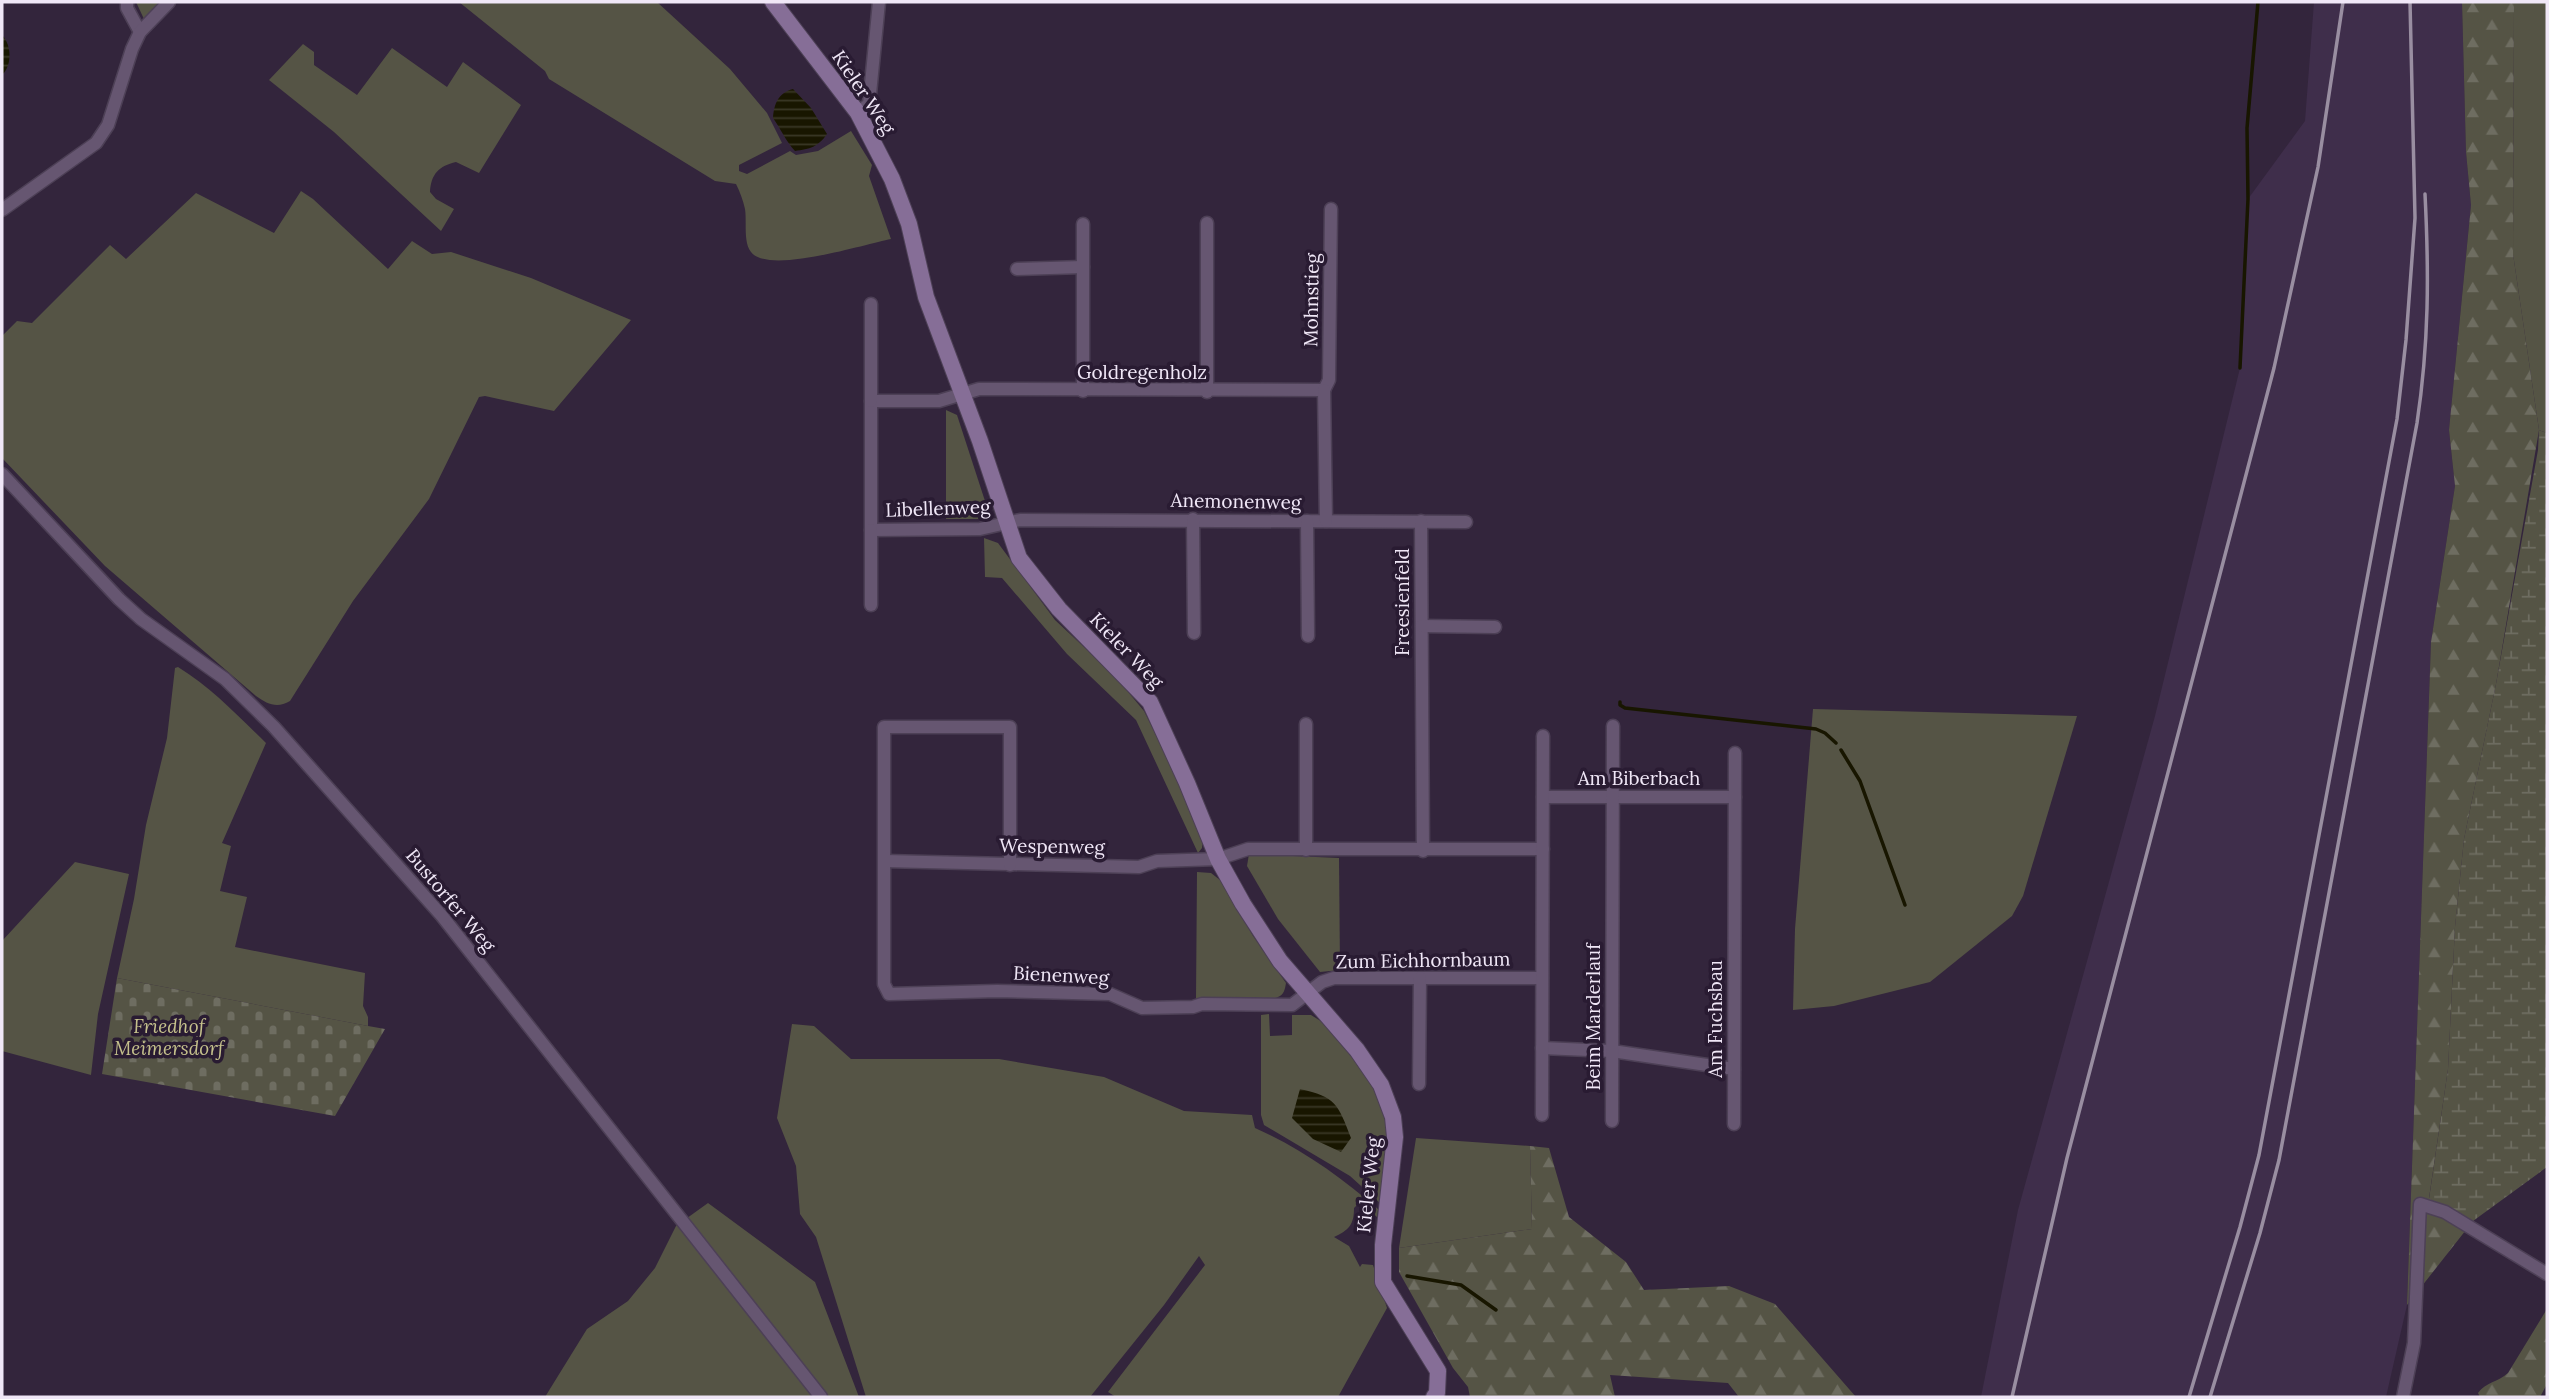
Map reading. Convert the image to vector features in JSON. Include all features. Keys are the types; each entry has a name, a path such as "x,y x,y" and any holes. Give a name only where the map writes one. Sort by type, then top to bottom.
{"street":[{"path":"127,2 140,33"},
{"path":"2,210 96,143 108,125 140,33 169,2"},
{"name":"Kieler Weg","path":"773,2 858,113 877,147 909,224 926,297 981,441 1019,558 1059,609 1150,702 1218,859 1243,904 1280,961 1381,1085 1393,1117 1395,1137 1383,1245 1383,1282 1438,1371 1439,1396"},
{"path":"858,113 869,104 880,2"},
{"name":"Mohnstieg","path":"1326,521 1324,390 1329,380 1331,209"},
{"path":"1206,391 1207,223"},
{"path":"1083,224 1083,391"},
{"path":"1017,269 1083,267"},
{"name":"Libellenweg","path":"871,304 871,605"},
{"name":"Goldregenholz","path":"962,395 979,390 1324,390"},
{"path":"871,401 939,401 962,395"},
{"name":"Bustorfer Weg","path":"2,474 119,599 141,619 225,679 264,718 416,886 821,1397"},
{"path":"1193,519 1194,633"},
{"name":"Anemonenweg","path":"1006,524 1020,520 1193,519 1466,522"},
{"path":"1307,521 1308,636"},
{"name":"Freesienfeld","path":"1421,521 1423,851"},
{"name":"Libellenweg","path":"872,530 980,529 1006,524"},
{"path":"1422,626 1495,627"},
{"path":"1306,724 1306,850"},
{"name":"Beim Marderlauf","path":"1612,1121 1613,726"},
{"path":"885,861 884,727 1010,727 1010,865"},
{"path":"1542,1115 1543,736"},
{"name":"Am Fuchsbau","path":"1734,1124 1735,753"},
{"name":"Am Biberbach","path":"1543,797 1735,797"},
{"path":"1218,859 1248,849 1542,849"},
{"name":"Wespenweg","path":"885,861 1139,867 1157,861 1218,859"},
{"name":"Bienenweg","path":"885,861 884,984 889,994 997,991 1110,994 1142,1008 1193,1007 1202,1004 1292,1005 1308,993"},
{"name":"Zum Eichhornbaum","path":"1308,993 1322,982 1334,978 1542,978"},
{"path":"1419,1084 1420,978"},
{"path":"1542,1048 1612,1051 1734,1069"},
{"path":"2403,1397 2414,1343 2420,1204 2445,1212 2547,1274"}],"shaded area":[{"path":"2314,2 2462,2 2466,152 2471,205 2449,430 2455,486 2431,642 2407,1305 2386,1397 1981,1397 2018,1210 2155,716 2240,368 2248,199 2305,121"},
{"path":"2,35 8,44 9,55 8,66 2,75"},
{"path":"793,89 811,108 827,134 813,147 795,151 773,118 778,100"},
{"path":"1300,1089 1329,1099 1339,1110 1351,1138 1341,1152 1313,1139 1292,1118"}],"green space":[{"path":"136,2 160,2 144,19"},
{"path":"459,2 657,2 730,69 767,113 782,143 739,165 739,171 747,174 790,151 796,155 818,151 851,131 872,165 869,176 891,239 818,256 776,260 761,258 749,248 745,209 736,184 715,181 549,79 545,71"},
{"path":"2462,2 2514,2 2513,254 2539,430 2496,684 2464,839 2455,927 2448,1069 2429,1198 2473,1221 2407,1305 2431,642 2455,486 2449,430 2471,205 2466,152"},
{"path":"2514,2 2547,2 2547,433 2539,430 2513,254"},
{"path":"303,44 314,52 314,65 357,95 392,48 447,87 463,62 521,105 479,173 456,162 445,166 434,176 430,192 436,199 454,209 441,231 334,132 269,80"},
{"path":"301,191 388,269 412,241 432,254 451,252 531,278 631,320 554,411 479,397 429,499 353,601 290,701 276,705 256,696 105,566 2,458 2,336 17,321 32,323 110,245 126,259 196,193 274,233"},
{"path":"946,410 957,415 985,501 984,512 978,519 946,519"},
{"path":"2539,430 2547,433 2547,1167 2473,1221 2429,1199 2448,1069 2455,927 2464,839 2496,684 2538,450"},
{"path":"984,538 998,543 1055,620 1114,675 1144,711 1203,839 1198,853 1136,720 1067,654 1002,578 985,577"},
{"path":"178,667 213,693 266,743 222,843 231,846 220,891 247,897 235,947 365,973 363,1006 368,1017 368,1026 117,978 146,825 167,738 175,668"},
{"path":"1813,709 2077,716 2023,896 2012,916 1930,982 1834,1006 1793,1010 1795,929"},
{"path":"1249,854 1339,858 1340,970 1320,972 1278,919 1247,866"},
{"path":"75,862 129,874 98,1014 91,1075 2,1051 2,941"},
{"path":"1197,872 1211,873 1220,880 1253,936 1286,983 1280,996 1250,1001 1196,998"},
{"name":"Friedhof Meimersdorf","path":"117,978 385,1029 335,1116 102,1074"},
{"path":"1269,1014 1270,1036 1292,1035 1292,1015 1311,1015 1327,1025 1376,1088 1390,1134 1380,1203 1350,1176 1264,1125 1261,1115 1261,1015"},
{"path":"792,1024 814,1026 851,1059 999,1059 1104,1077 1184,1111 1252,1115 1255,1128 1320,1164 1378,1209 1377,1217 1359,1203 1354,1208 1350,1226 1334,1237 1349,1246 1360,1267 1362,1264 1373,1265 1387,1308 1338,1397 1116,1397 1108,1392 1205,1265 1199,1256 1164,1305 1090,1397 866,1397 816,1237 800,1214 796,1166 777,1118"},
{"path":"1416,1138 1530,1146 1532,1229 1399,1248"},
{"path":"1530,1146 1549,1148 1569,1217 1626,1262 1644,1290 1729,1286 1775,1304 1856,1397 1739,1397 1728,1383 1610,1375 1615,1397 1470,1397 1468,1387 1453,1368 1399,1272 1399,1248 1532,1229"},
{"path":"708,1203 815,1282 859,1397 545,1397 587,1329 628,1301 655,1268 676,1226"},
{"path":"2547,1309 2547,1384 2540,1397 2480,1397 2478,1393 2481,1389 2508,1373"}],"waterway":[{"path":"2240,368 2248,199 2247,128 2258,2"},
{"path":"1620,702 1625,708 1816,729 1836,743"},
{"path":"1841,750 1860,781 1905,905"},
{"path":"1407,1276 1461,1285 1496,1310"}],"railway":[{"path":"2012,1397 2067,1158 2274,368 2318,167 2343,2"},
{"path":"2189,1397 2259,1155 2397,419 2415,218 2410,2"},
{"path":"2210,1397 2260,1233 2279,1160 2417,423 2427,309 2425,194"}]}
